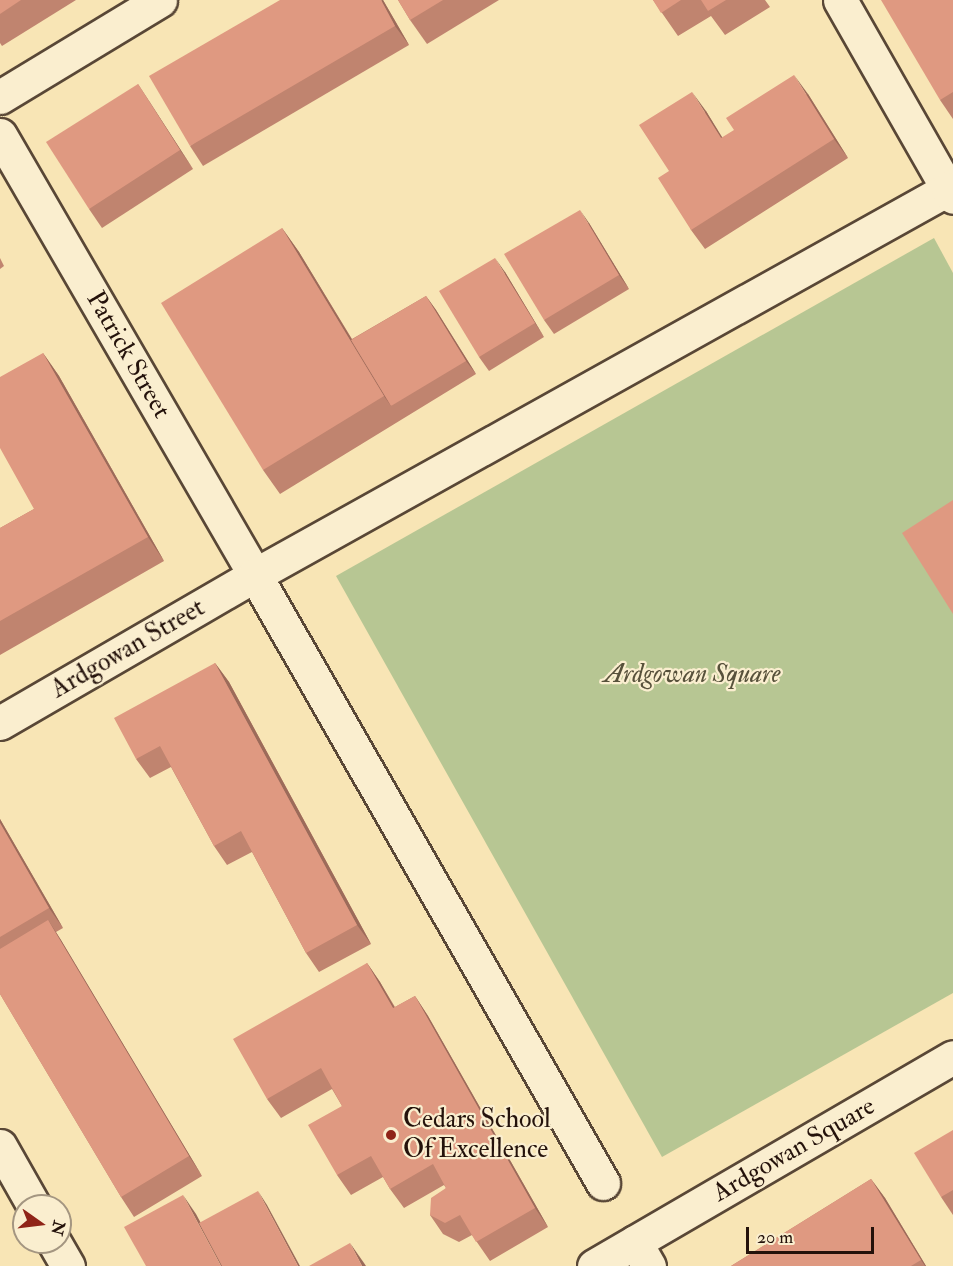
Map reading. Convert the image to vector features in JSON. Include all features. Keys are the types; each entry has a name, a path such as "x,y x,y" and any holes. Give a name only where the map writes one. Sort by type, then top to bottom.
{"street":[{"path":"0,97 160,0"},
{"path":"603,1183 255,574 951,191 840,0"},
{"name":"Patrick Street","path":"0,135 255,574"},
{"name":"Ardgowan Street","path":"0,723 255,574"},
{"name":"Ardgowan Square","path":"594,1266 642,1254 953,1057"},
{"path":"4,1161 26,1194"}],"green space":[{"name":"Ardgowan Square","path":"934,238 953,273 953,993 662,1157 336,576"}],"building":[{"path":"0,0 21,0 0,14"},
{"path":"280,0 381,0 395,26 190,146 149,76"},
{"path":"398,0 443,0 410,20"},
{"path":"653,0 681,0 661,13"},
{"path":"701,0 726,0 708,11"},
{"path":"881,0 953,0 953,92 940,100"},
{"path":"794,75 834,139 691,230 658,178 669,171 639,125 692,92 721,138 734,130 726,118"},
{"path":"138,84 180,150 89,209 46,142"},
{"path":"580,210 619,275 544,320 504,254"},
{"path":"282,228 384,396 263,470 161,303"},
{"path":"495,258 535,323 479,357 439,291"},
{"path":"426,296 466,361 391,406 351,340"},
{"path":"43,353 148,537 0,621 0,528 34,509 0,448 0,377"},
{"path":"953,500 953,614 902,533"},
{"path":"215,663 357,925 306,953 241,831 214,846 160,746 136,759 114,718"},
{"path":"0,823 49,908 0,937"},
{"path":"48,920 189,1156 121,1197 0,994 0,949"},
{"path":"367,963 393,1008 415,996 535,1208 476,1242 460,1215 445,1223 430,1215 431,1198 446,1188 433,1164 390,1189 371,1156 337,1175 308,1125 342,1106 321,1068 267,1099 233,1039"},
{"path":"953,1130 953,1190 941,1197 914,1153"},
{"path":"871,1179 921,1260 911,1266 731,1266"},
{"path":"258,1191 298,1266 222,1266 199,1223"},
{"path":"183,1195 221,1266 146,1266 124,1227"},
{"path":"350,1243 362,1266 309,1266"}],"place":[{"name":"Cedars School Of Excellence","path":"391,1135"}]}
